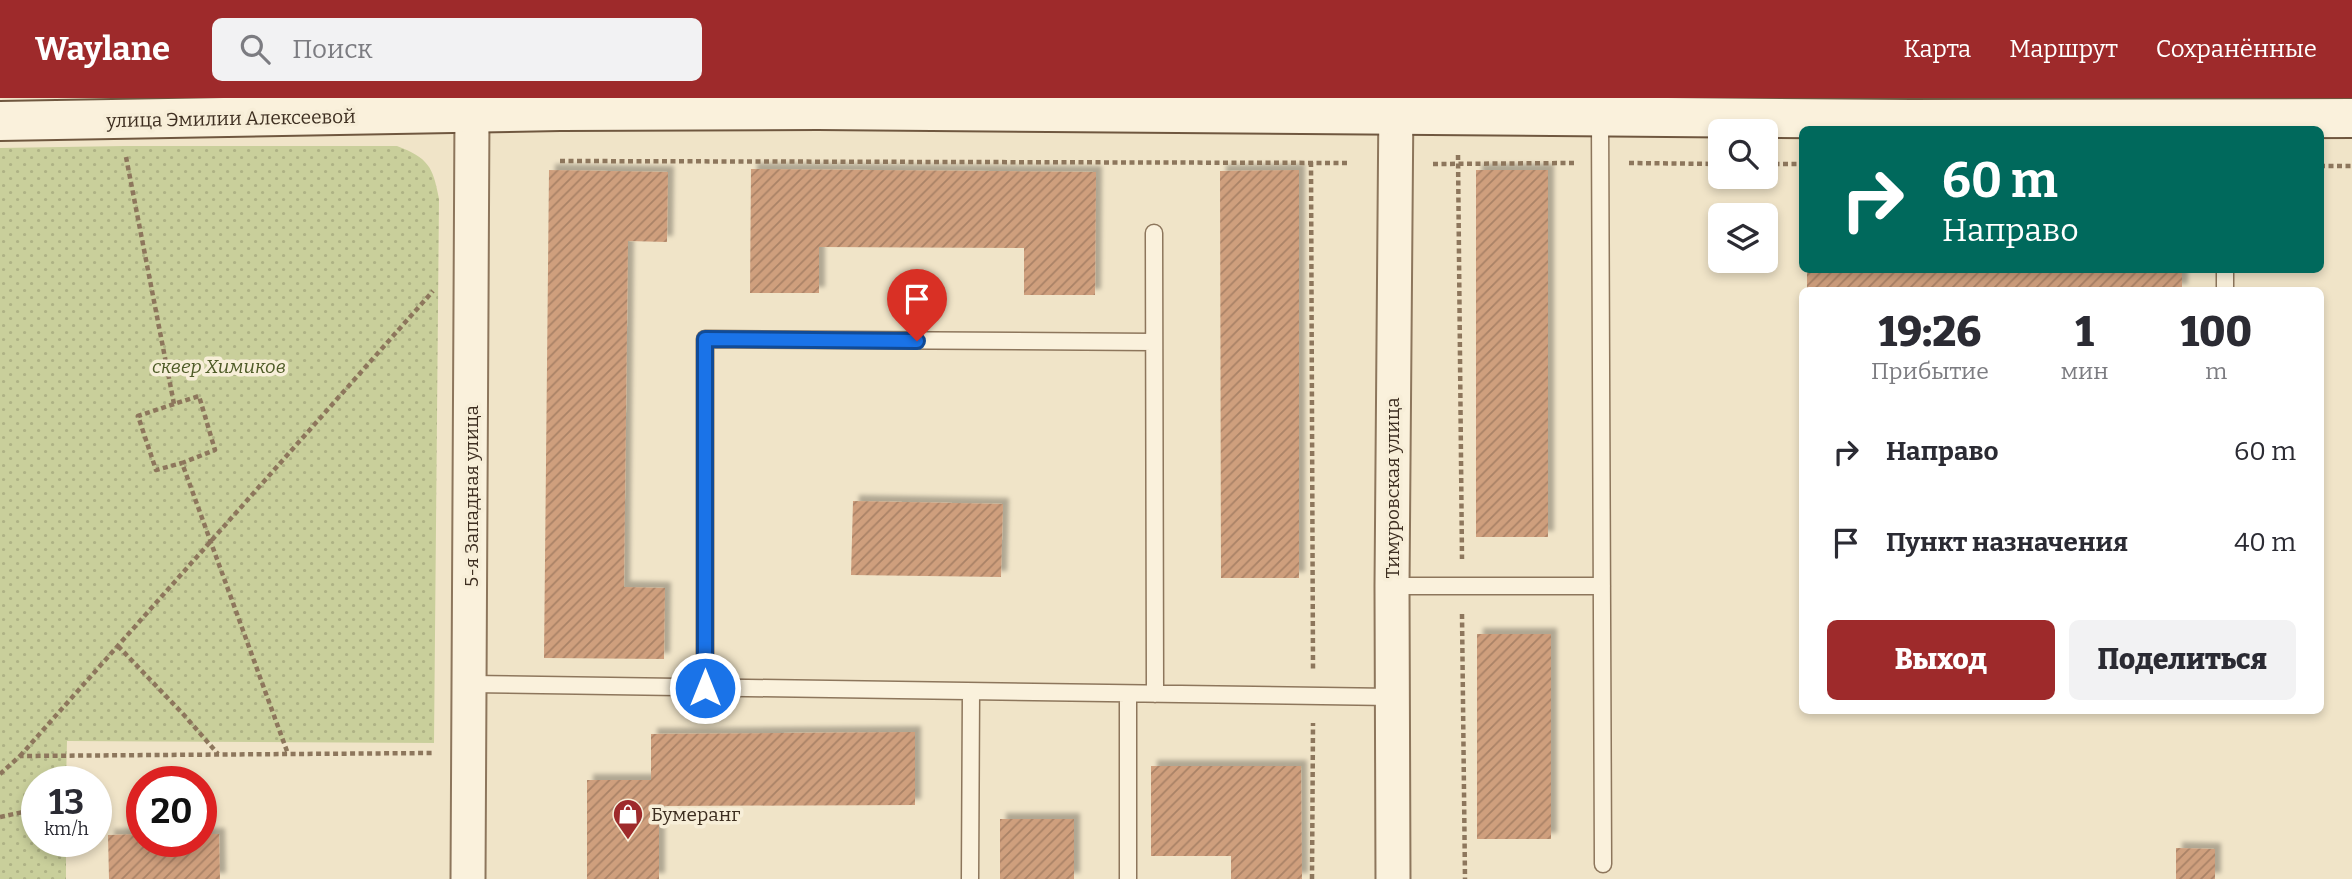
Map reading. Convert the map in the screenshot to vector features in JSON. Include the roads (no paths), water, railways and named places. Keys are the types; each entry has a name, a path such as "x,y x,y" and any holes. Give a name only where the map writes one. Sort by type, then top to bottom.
{"street":[{"name":"улица Эмилии Алексеевой","path":"0,121 818,104 1396,105 1600,116 1910,108 2226,124 2352,118"},
{"name":"Тимуровская улица","path":"1393,879 1392,586 1396,105"},
{"name":"5-я Западная улица","path":"468,879 472,113"}],"lane":[{"path":"1600,116 1603,864"},
{"path":"1154,233 1155,694"},
{"path":"705,688 705,339 1154,342"},
{"path":"1392,586 1602,586"},
{"path":"470,684 1392,697"},
{"path":"970,879 971,692"},
{"path":"1128,694 1128,879"}],"place":[{"name":"Бумеранг","path":"628,841"}],"park label":[{"name":"сквер Химиков","path":"219,366"}]}
